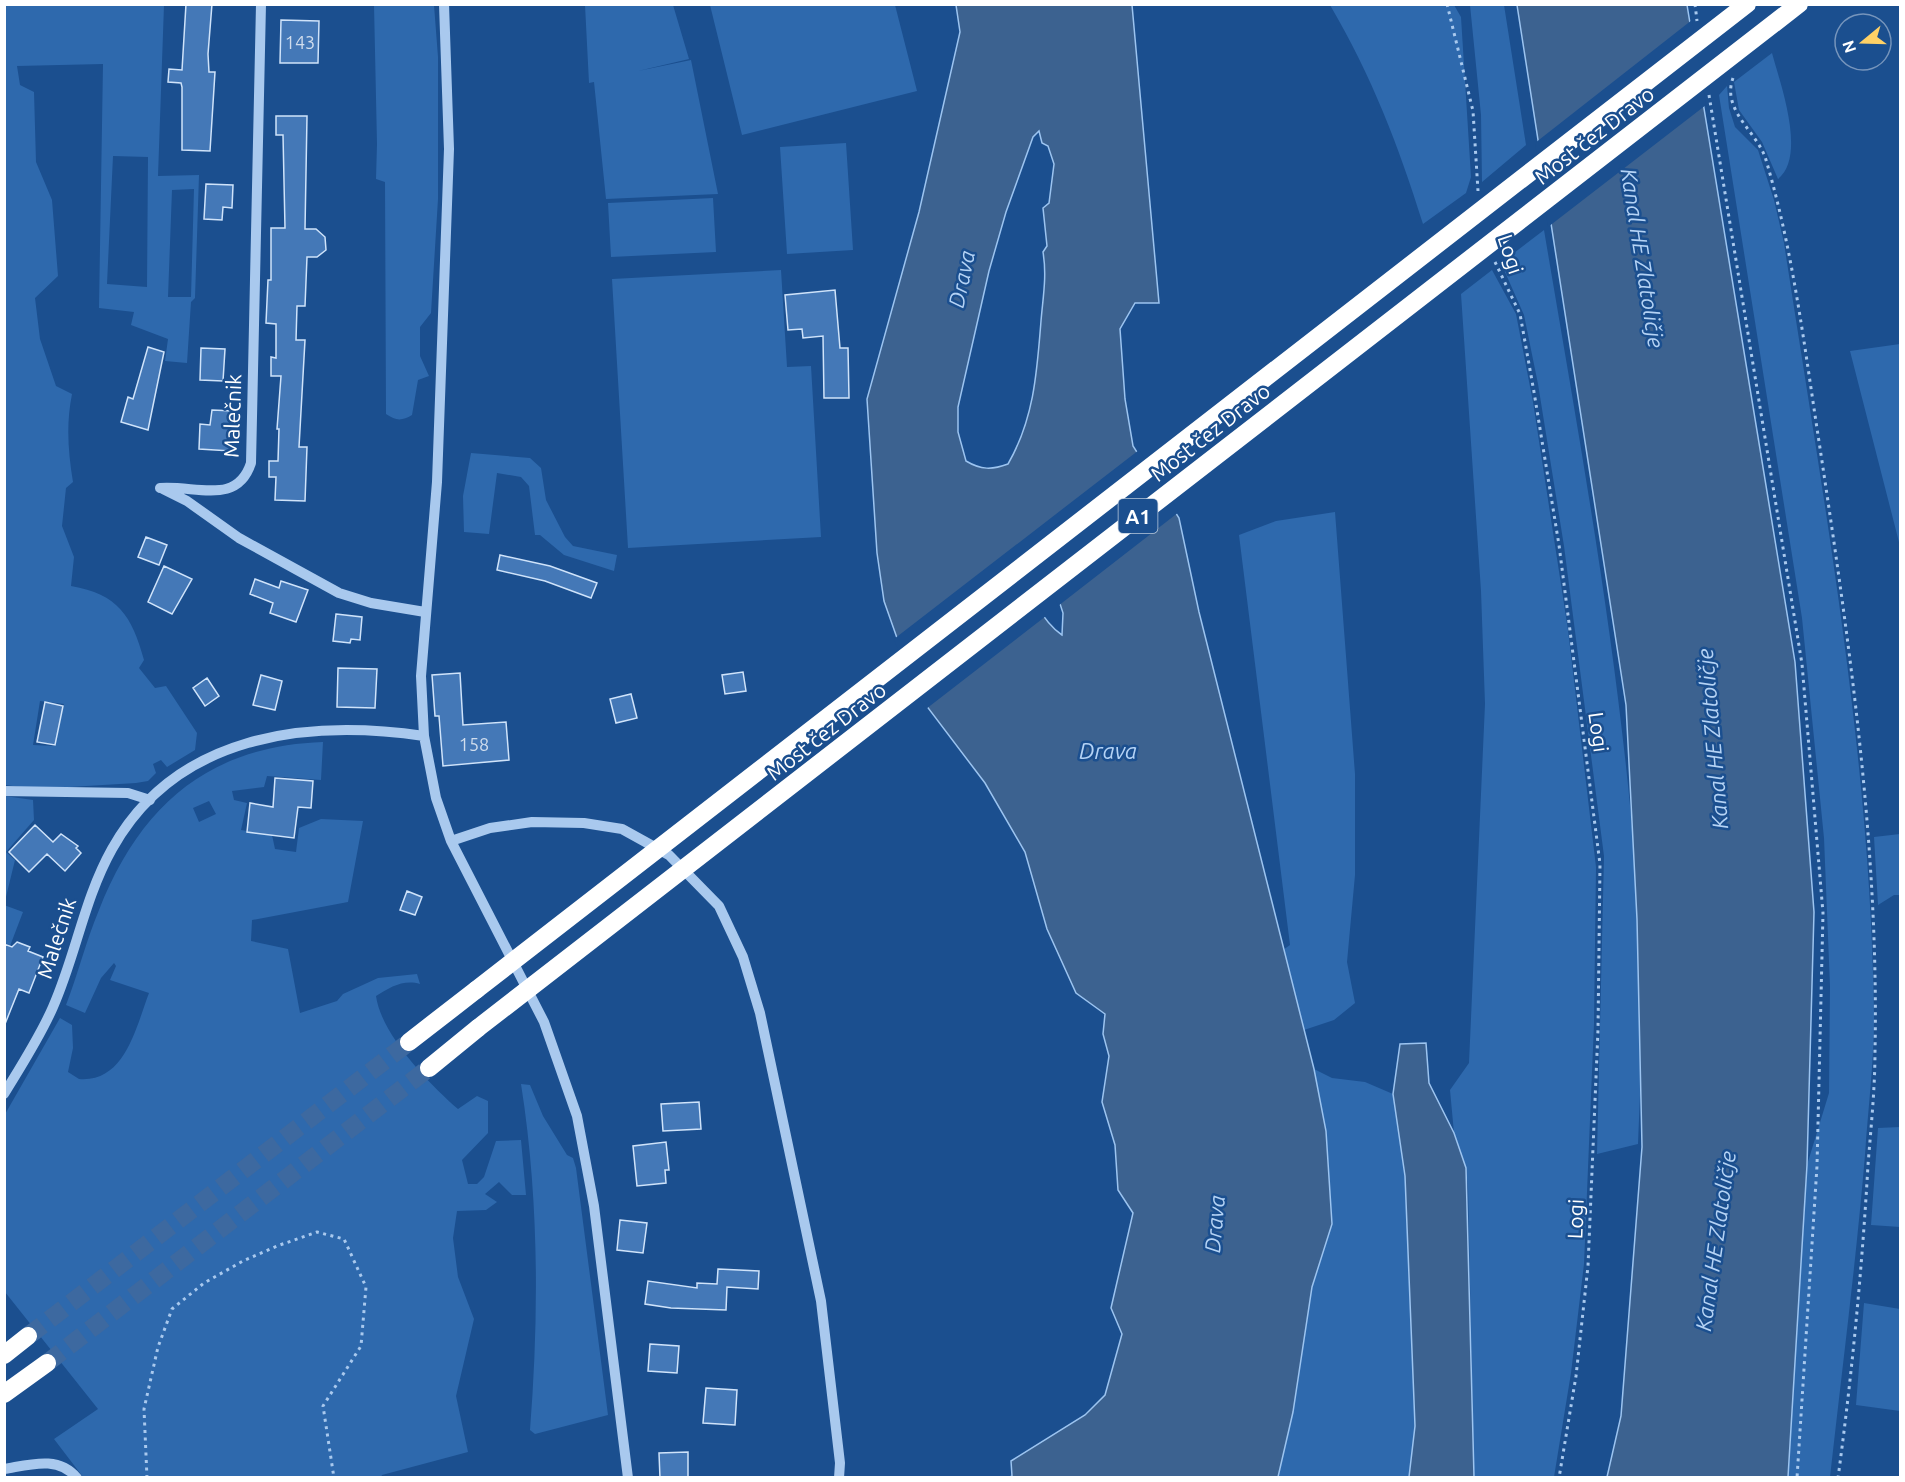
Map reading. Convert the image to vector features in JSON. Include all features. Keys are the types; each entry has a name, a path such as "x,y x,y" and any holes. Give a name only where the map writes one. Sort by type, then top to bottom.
{"highway":[{"name":"Most čez Dravo","path":"409,1042 1747,4"},
{"name":"Most čez Dravo","path":"429,1068 1799,4"},
{"path":"4,1355 28,1336"},
{"path":"10,1390 47,1363"}],"street":[{"name":"Malečnik","path":"261,4 251,464 247,477 232,489 160,488 187,501 239,538 339,593 371,603 425,612"},
{"path":"444,4 449,149 438,482 425,612 422,676 424,736 436,798 451,841 544,1022 577,1116 594,1206 628,1478"},
{"name":"Malečnik","path":"4,1094 53,1006 93,887 113,848 150,800 189,769 237,745 261,738 311,730 350,730 424,736"},
{"path":"4,791 128,793 150,800"},
{"path":"451,841 490,828 532,822 584,823 622,829 669,855 719,906 743,957 760,1013 819,1290 840,1463 839,1478"},
{"path":"4,1469 38,1462 56,1464 77,1478"}],"path":[{"path":"1447,4 1473,111 1479,196"},
{"path":"1695,4 1698,24"},
{"path":"1734,74 1730,85 1738,118 1752,133 1764,153 1789,252 1857,712 1868,851 1875,1052 1862,1267 1838,1478"},
{"path":"1708,89 1803,664 1823,914 1817,1166 1797,1478"},
{"name":"Logi","path":"1495,259 1497,269 1520,314 1534,392 1559,544 1600,864 1598,1030 1588,1266 1576,1376 1559,1478"},
{"path":"147,1478 144,1409 158,1347 172,1309 204,1283 243,1261 317,1232 344,1239 366,1287 361,1346 323,1406 334,1478"}],"shaded area":[{"path":"5,5 164,5 158,176 199,175 195,298 191,302 187,363 165,361 168,339 131,325 134,312 99,308 103,64 17,66 20,85 34,92 36,162 52,200 58,276 35,298 40,339 56,386 72,394 68,438 73,482 66,488 62,526 74,557 71,586 101,595 112,601 128,619 144,660 139,668 155,688 166,686 197,733 195,750 167,767 161,760 153,764 156,773 148,781 37,789 5,785","holes":["113,156 148,157 147,287 107,284","194,189 191,297 168,297 172,190","40,701 64,704 55,746 33,745"]},
{"path":"374,5 434,5 438,57 438,199 431,313 420,327 420,356 429,376 418,380 412,415 399,419 386,414 385,182 376,179"},
{"path":"585,5 673,5 689,59 638,71 691,60 718,194 606,199 594,82 589,83"},
{"path":"710,5 895,5 917,91 742,135"},
{"path":"1330,5 1454,5 1461,17 1471,177 1466,193 1423,224 1383,112 1359,58"},
{"path":"1470,5 1504,5 1526,145 1482,182 1481,115"},
{"path":"1772,53 1785,100 1791,137 1786,168 1778,179 1762,142 1739,110 1734,82"},
{"path":"1727,86 1729,108 1735,127 1758,150 1774,200 1784,243 1829,532 1864,822 1871,920 1873,1052 1857,1235 1830,1477 1788,1477 1807,1165 1829,1093 1830,986 1824,838 1802,618 1719,95"},
{"path":"846,143 853,250 787,254 780,147"},
{"path":"713,198 716,252 611,257 608,203"},
{"path":"1544,230 1605,602 1618,695 1637,882 1642,977 1638,1144 1597,1154 1604,856 1564,546 1538,384 1524,315 1501,263"},
{"path":"781,270 787,367 811,366 821,537 628,548 612,279"},
{"path":"1492,270 1516,314 1533,402 1568,630 1596,867 1594,1024 1584,1264 1571,1373 1554,1477 1474,1477 1468,1188 1466,1168 1454,1133 1450,1090 1469,1063 1485,704 1481,591 1461,294"},
{"path":"1900,344 1900,546 1850,351"},
{"path":"471,453 530,458 541,468 546,500 565,537 573,546 617,555 614,571 564,555 540,535 535,535 529,486 521,477 497,473 489,534 464,532 463,496"},
{"path":"1335,512 1355,774 1355,875 1347,962 1355,1003 1334,1020 1304,1030 1283,950 1290,945 1239,535 1276,521"},
{"path":"323,742 321,780 267,776 264,787 232,791 234,800 247,803 241,830 272,835 275,849 296,852 299,828 321,819 363,821 348,902 252,920 251,941 288,949 300,1013 337,1001 343,994 378,978 417,974 420,984 403,983 376,996 380,1011 396,1042 446,1099 458,1109 477,1096 488,1101 488,1133 462,1160 468,1184 477,1184 484,1177 496,1141 521,1140 526,1195 512,1195 499,1182 485,1194 497,1202 486,1210 457,1211 453,1238 458,1277 474,1319 456,1396 468,1452 381,1477 83,1477 54,1439 98,1409 5,1292 4,1116 60,1018 72,1025 73,1048 68,1072 79,1079 95,1078 108,1072 118,1063 133,1036 149,993 110,980 116,966 114,963 101,978 85,1013 66,1005 99,910 116,873 135,840 158,812 183,788 212,769 245,755 282,746","holes":["209,801 216,814 199,822 193,808"]},
{"path":"5,796 33,800 34,820 6,852 15,860 5,901"},
{"path":"1900,834 1900,895 1894,895 1878,905 1874,837"},
{"path":"4,905 23,912 10,946 5,943"},
{"path":"1314,1069 1332,1078 1365,1082 1393,1094 1405,1176 1415,1427 1409,1477 1278,1478 1293,1412 1312,1287 1332,1224 1326,1131"},
{"path":"521,1084 530,1085 543,1116 567,1155 573,1158 576,1168 608,1415 535,1434 530,1430 535,1343 536,1257 531,1170"},
{"path":"1900,1127 1900,1227 1871,1225 1878,1128"},
{"path":"1864,1303 1900,1309 1900,1411 1856,1405"}],"water":[{"name":"Drava","path":"956,5 1132,5 1159,303 1135,303 1120,329 1125,399 1133,446 1179,518 1199,612 1314,1069 1326,1131 1332,1224 1312,1287 1293,1412 1278,1477 1010,1477 1012,1476 1011,1461 1085,1415 1105,1395 1122,1334 1111,1308 1133,1213 1118,1190 1115,1145 1102,1102 1109,1056 1103,1034 1105,1014 1076,993 1047,929 1025,852 985,783 916,692 884,601 877,553 867,399 919,212 960,32","holes":["1039,131 1042,143 1048,146 1054,164 1049,203 1043,208 1047,246 1043,252 1044,286 1033,395 1024,430 1008,464 992,468 982,467 966,461 958,432 958,407 989,271 1006,212 1033,137","1027,546 1043,551 1063,613 1062,635 1048,622 1025,583 1021,565"]},
{"name":"Kanal HE Zlatoličje","path":"1517,5 1687,5 1795,662 1814,912 1807,1165 1788,1477 1607,1477 1621,1416 1642,1147 1637,919 1626,705"},
{"path":"1426,1043 1429,1083 1454,1133 1466,1168 1474,1477 1409,1477 1415,1426 1405,1176 1393,1094 1400,1044"}],"pier":[{"path":"1692,20 1706,105 1548,227 1535,143"},
{"path":"1139,450 1179,512 1058,606 1041,554 1029,550 1024,565 1038,605 1046,616 926,709 914,693 894,639"}],"building":[{"path":"186,4 212,4 208,54 209,72 215,72 210,151 182,150 182,87 181,83 168,82 169,69 182,70"},
{"path":"281,20 319,21 318,63 280,63"},
{"path":"276,116 307,116 305,229 316,229 325,237 326,250 317,257 307,257 305,306 297,306 296,340 305,340 299,447 307,447 305,501 275,500 276,477 269,477 269,461 278,461 279,429 277,429 281,376 271,376 271,357 276,358 276,324 266,323 268,280 271,280 271,228 285,228 283,135 276,135"},
{"path":"206,184 233,185 232,208 223,207 222,220 204,219"},
{"path":"835,290 840,348 848,348 849,398 824,398 823,336 803,338 802,329 788,330 785,295"},
{"path":"148,347 164,352 148,430 121,422 128,397 133,399"},
{"path":"201,348 225,349 223,381 200,380"},
{"path":"212,410 234,411 231,451 199,449 200,424 210,425"},
{"path":"146,537 167,545 159,565 138,557"},
{"path":"500,555 550,566 597,583 591,598 545,581 497,570"},
{"path":"164,566 192,579 172,614 148,602"},
{"path":"255,579 279,588 281,581 308,590 296,622 270,613 273,603 250,594"},
{"path":"336,614 362,617 360,640 351,639 350,643 333,641"},
{"path":"338,668 377,669 375,708 337,707"},
{"path":"743,672 746,691 725,694 722,675"},
{"path":"460,673 463,725 506,722 509,760 443,766 439,716 435,716 432,675"},
{"path":"261,675 282,681 275,710 253,705"},
{"path":"207,678 219,696 205,706 193,688"},
{"path":"631,694 637,718 616,723 610,699"},
{"path":"45,702 63,706 55,745 37,742"},
{"path":"275,778 313,781 311,808 298,807 294,838 247,832 250,803 273,807"},
{"path":"35,825 53,842 61,834 78,846 76,848 81,853 65,871 47,854 29,872 9,852"},
{"path":"407,891 422,897 415,915 400,910"},
{"path":"17,942 30,947 28,951 43,957 29,993 19,989 5,1024 4,944 12,947"},
{"path":"699,1102 701,1129 663,1131 661,1104"},
{"path":"666,1142 669,1170 665,1170 666,1183 637,1186 633,1146"},
{"path":"620,1220 647,1223 643,1253 617,1250"},
{"path":"718,1269 759,1271 758,1289 727,1287 726,1310 671,1308 645,1304 648,1281 697,1288 697,1283 717,1284"},
{"path":"650,1344 679,1346 677,1373 648,1371"},
{"path":"706,1388 737,1390 735,1425 703,1423"},
{"path":"688,1452 688,1478 660,1478 659,1453"}],"tunnel":[{"path":"28,1336 409,1042"},
{"path":"47,1363 429,1068"}]}
